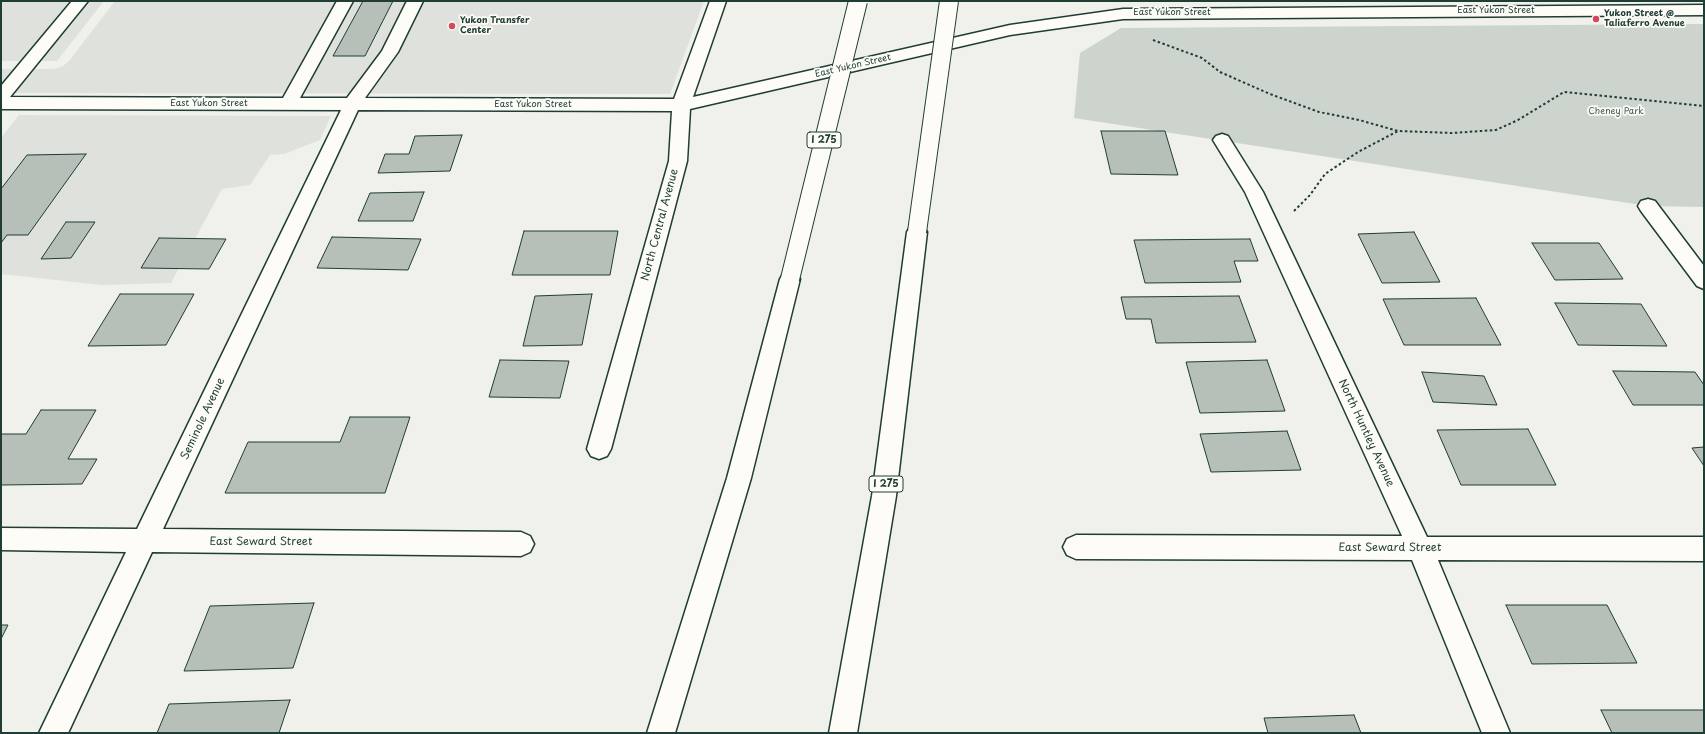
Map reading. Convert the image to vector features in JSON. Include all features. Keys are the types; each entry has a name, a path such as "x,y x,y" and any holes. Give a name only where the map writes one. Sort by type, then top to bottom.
{"main road":[{"path":"1,118 5,102 80,1"},
{"path":"288,104 345,1"},
{"name":"Seminole Avenue","path":"53,733 352,104 390,52 415,1"},
{"name":"North Central Avenue","path":"599,449 678,161 681,105 718,1"},
{"name":"I 275","path":"661,733 739,478 790,279 858,1"},
{"name":"I 275","path":"843,733 884,496 917,232 949,1"},
{"name":"East Yukon Street","path":"5,102 681,105 1010,30 1123,14 1595,6 1704,10"},
{"name":"North Huntley Avenue","path":"1222,140 1254,192 1420,548 1496,733"},
{"path":"1648,206 1704,281"},
{"name":"East Seward Street","path":"1,539 522,544"},
{"name":"East Seward Street","path":"1076,547 1704,549"}],"path":[{"path":"1148,38 1202,58 1220,72 1270,94 1319,112 1398,131 1452,133 1496,130 1518,120 1564,92 1704,106"},
{"path":"1276,240 1286,220 1310,195 1325,174 1358,152 1398,131"}],"shaded area":[{"path":"1,1 104,1 57,61 1,61"},
{"path":"115,1 704,1 670,94 1,93 1,69 54,69 63,66 69,61"},
{"path":"19,115 331,116 320,140 284,154 270,155 250,185 222,189 171,283 102,285 1,274 1,138"}],"green space":[{"name":"Cheney Park","path":"1704,24 1704,207 1648,206 1074,118 1080,53 1121,28"}],"building":[{"path":"363,1 393,1 365,56 333,56"},
{"path":"1101,131 1165,131 1178,175 1111,174"},
{"path":"462,135 450,171 378,173 385,154 409,154 415,136"},
{"path":"86,154 28,235 7,235 1,243 1,189 27,155"},
{"path":"424,192 413,221 358,221 370,193"},
{"path":"66,222 95,222 71,258 41,259"},
{"path":"524,231 618,231 610,275 512,275"},
{"path":"1414,232 1440,282 1382,283 1358,234"},
{"path":"332,237 421,239 408,270 317,268"},
{"path":"159,238 226,239 209,269 141,268"},
{"path":"1250,239 1258,261 1234,261 1241,282 1145,283 1134,240"},
{"path":"1532,243 1599,243 1623,279 1555,280"},
{"path":"120,294 194,294 166,345 88,346"},
{"path":"592,294 582,345 523,346 535,296"},
{"path":"1239,296 1256,342 1156,343 1151,319 1126,319 1121,297"},
{"path":"1476,298 1501,345 1404,345 1383,299"},
{"path":"1555,303 1641,304 1667,346 1578,345"},
{"path":"500,360 569,361 560,398 489,397"},
{"path":"1267,360 1285,411 1200,413 1186,362"},
{"path":"1613,371 1695,372 1704,385 1704,405 1633,405"},
{"path":"1422,372 1484,376 1497,405 1433,402"},
{"path":"41,410 96,410 68,459 97,459 82,484 1,485 1,434 26,434"},
{"path":"350,417 410,417 385,493 225,493 248,442 340,442"},
{"path":"1528,429 1556,485 1461,485 1437,430"},
{"path":"1287,431 1301,470 1211,472 1200,434"},
{"path":"1704,447 1704,466 1692,448"},
{"path":"314,603 293,668 184,671 210,606"},
{"path":"1506,605 1607,605 1637,663 1532,664"},
{"path":"1,625 8,625 1,639"},
{"path":"290,700 279,733 157,733 169,704"},
{"path":"1601,710 1704,710 1704,733 1612,733"},
{"path":"1354,715 1361,733 1268,733 1264,718"}],"place":[{"name":"Yukon Street @ Taliaferro Avenue","path":"1596,19"},
{"name":"Yukon Transfer Center","path":"452,26"}]}
